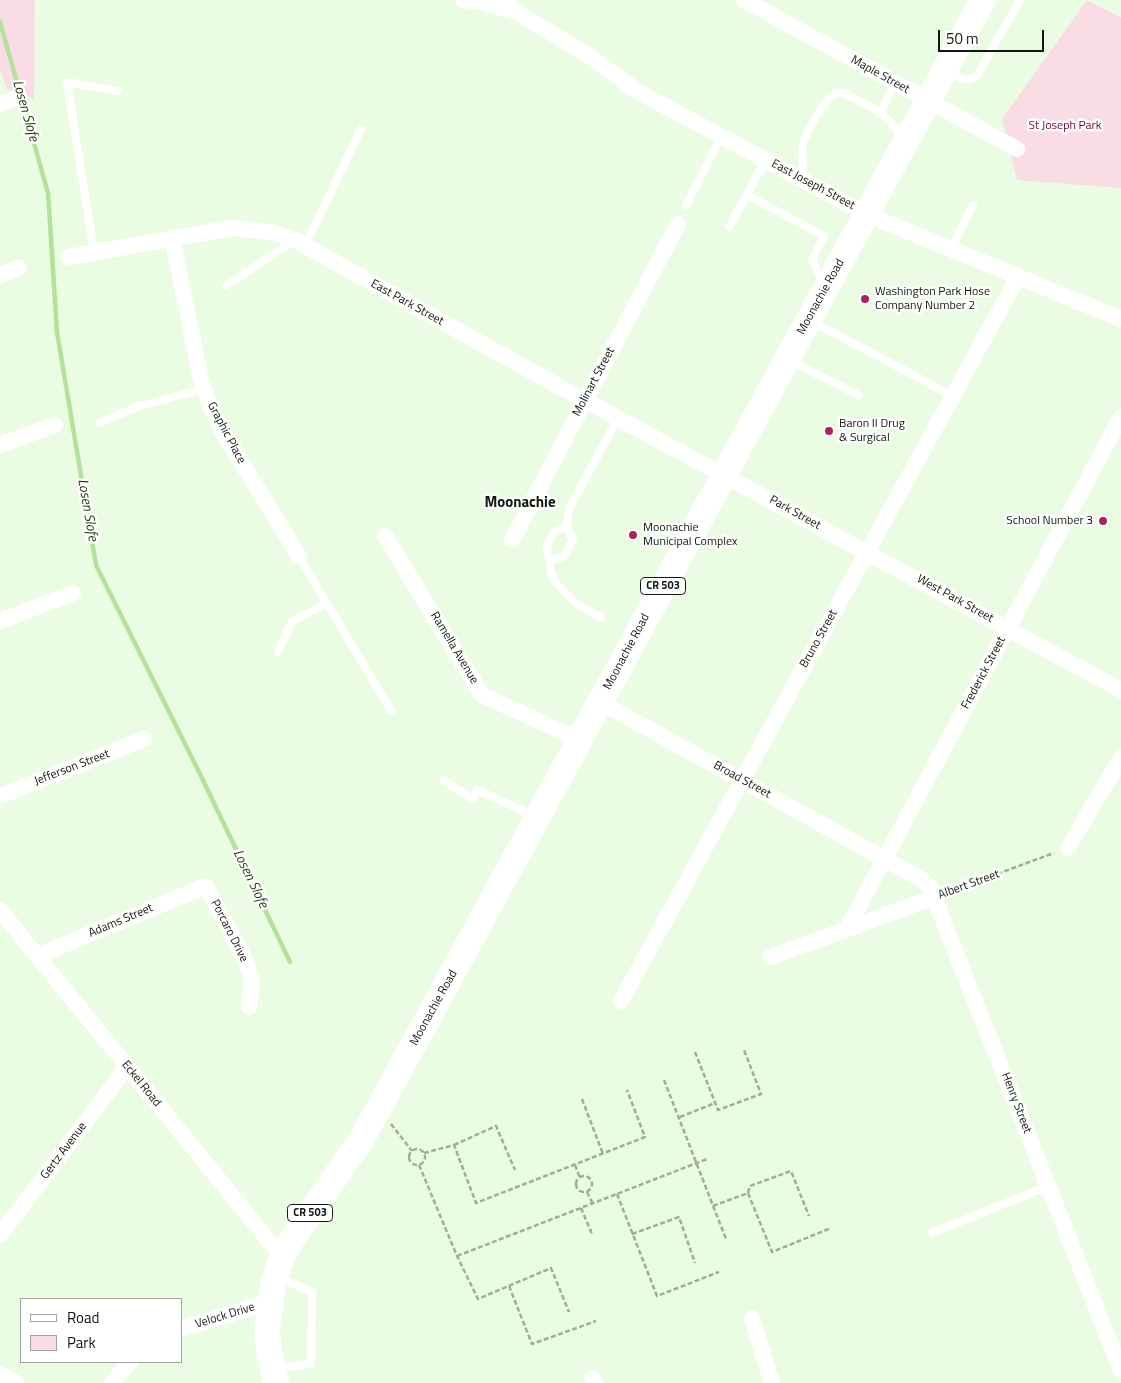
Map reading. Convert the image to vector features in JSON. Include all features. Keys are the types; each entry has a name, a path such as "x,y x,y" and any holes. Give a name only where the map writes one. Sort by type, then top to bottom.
{"main road":[{"name":"Moonachie Road","path":"278,1267 292,1239 339,1171 376,1112 983,0"},
{"name":"CR 503","path":"274,1376 267,1329 269,1302 278,1267"}],"street":[{"name":"East Joseph Street","path":"463,0 504,7 524,16"},
{"name":"East Joseph Street","path":"502,0 524,16 588,55 636,91 722,135 866,214 1121,319"},
{"name":"Maple Street","path":"744,0 1016,149"},
{"path":"0,104 18,98"},
{"name":"Molinart Street","path":"512,540 678,224"},
{"name":"East Park Street","path":"69,257 232,228 265,231 300,243 618,418 724,474"},
{"name":"Graphic Place","path":"172,238 204,389 222,431 299,556"},
{"path":"0,276 20,268"},
{"name":"Bruno Street","path":"621,1001 1018,277"},
{"name":"Frederick Street","path":"847,929 1121,417"},
{"path":"0,446 55,425"},
{"name":"Park Street","path":"724,474 867,552"},
{"name":"Ramella Avenue","path":"385,536 482,695 580,740"},
{"name":"West Park Street","path":"867,552 1121,690"},
{"path":"0,621 74,593"},
{"name":"Broad Street","path":"600,702 885,859"},
{"name":"Jefferson Street","path":"0,796 144,739"},
{"path":"1068,848 1121,758"},
{"name":"Henry Street","path":"885,859 921,879 935,897 1121,1370"},
{"name":"Adams Street","path":"37,956 206,886"},
{"name":"Porcaro Drive","path":"206,886 246,960 251,976 252,992 249,1007"},
{"name":"Albert Street","path":"771,957 935,897"},
{"name":"Eckel Road","path":"1,915 37,956 127,1067 278,1267"},
{"name":"Gertz Avenue","path":"0,1235 127,1067"},
{"name":"Velock Drive","path":"182,1329 269,1302"},
{"path":"752,1318 772,1383"},
{"path":"112,1383 129,1363"},
{"path":"0,1374 17,1383"}],"lane":[{"path":"943,72 966,80 976,77 1020,0"},
{"path":"94,252 67,82 118,91"},
{"path":"881,114 894,82"},
{"path":"798,176 803,167 802,147 807,132 830,97 843,93 881,114 906,141"},
{"path":"226,286 300,243 361,128"},
{"path":"686,206 722,135"},
{"path":"730,227 766,160"},
{"path":"747,195 824,236 812,260 826,288"},
{"path":"951,249 973,205"},
{"path":"808,320 953,396"},
{"path":"787,359 858,395"},
{"path":"99,423 139,406 204,389"},
{"path":"550,561 563,557 573,540 566,528 570,506 618,418"},
{"path":"566,528 554,532 546,549 551,573 557,584 577,604 602,618"},
{"path":"299,556 392,711"},
{"path":"278,652 292,621 327,603"},
{"path":"444,781 473,799 478,790 538,818"},
{"path":"932,1233 1048,1186"},
{"path":"274,1376 311,1364 312,1292 278,1267"}],"path":[{"name":"Albert Street","path":"935,897 1068,848"},
{"path":"695,1052 718,1110 760,1094 744,1050"},
{"path":"664,1080 726,1239"},
{"path":"454,1145 476,1203 645,1138 627,1090"},
{"path":"582,1099 603,1154"},
{"path":"679,1118 715,1103"},
{"path":"376,1112 398,1130 412,1151"},
{"path":"412,1151 420,1150 424,1153 454,1145 496,1126 515,1170"},
{"path":"412,1151 409,1160 414,1165 419,1165 424,1161 424,1153"},
{"path":"457,1256 707,1159"},
{"path":"575,1164 580,1178"},
{"path":"419,1165 457,1256 478,1299 551,1268 569,1312"},
{"path":"808,1216 791,1171 750,1186 748,1193 772,1252 831,1228"},
{"path":"586,1177 592,1181 592,1186 587,1192 582,1192 578,1189 576,1183 580,1178 586,1177"},
{"path":"587,1192 593,1204"},
{"path":"713,1206 748,1193"},
{"path":"616,1194 657,1296 719,1272"},
{"path":"581,1208 592,1234"},
{"path":"632,1234 679,1217 695,1263"},
{"path":"508,1286 532,1344 596,1322"}],"green space":[{"path":"0,0 35,0 34,99 7,89 0,69"},
{"name":"St Joseph Park","path":"1087,0 1121,18 1121,188 1017,180 1002,119"}],"waterway":[{"name":"Losen Slofe","path":"0,22 48,193 57,332 96,565 200,774 290,962"}],"place":[{"name":"Washington Park Hose Company Number 2","path":"865,299"},
{"name":"Baron II Drug & Surgical","path":"829,431"},
{"name":"School Number 3","path":"1103,521"},
{"name":"Moonachie Municipal Complex","path":"633,535"}],"district":[{"name":"Moonachie","path":"520,503"}]}
